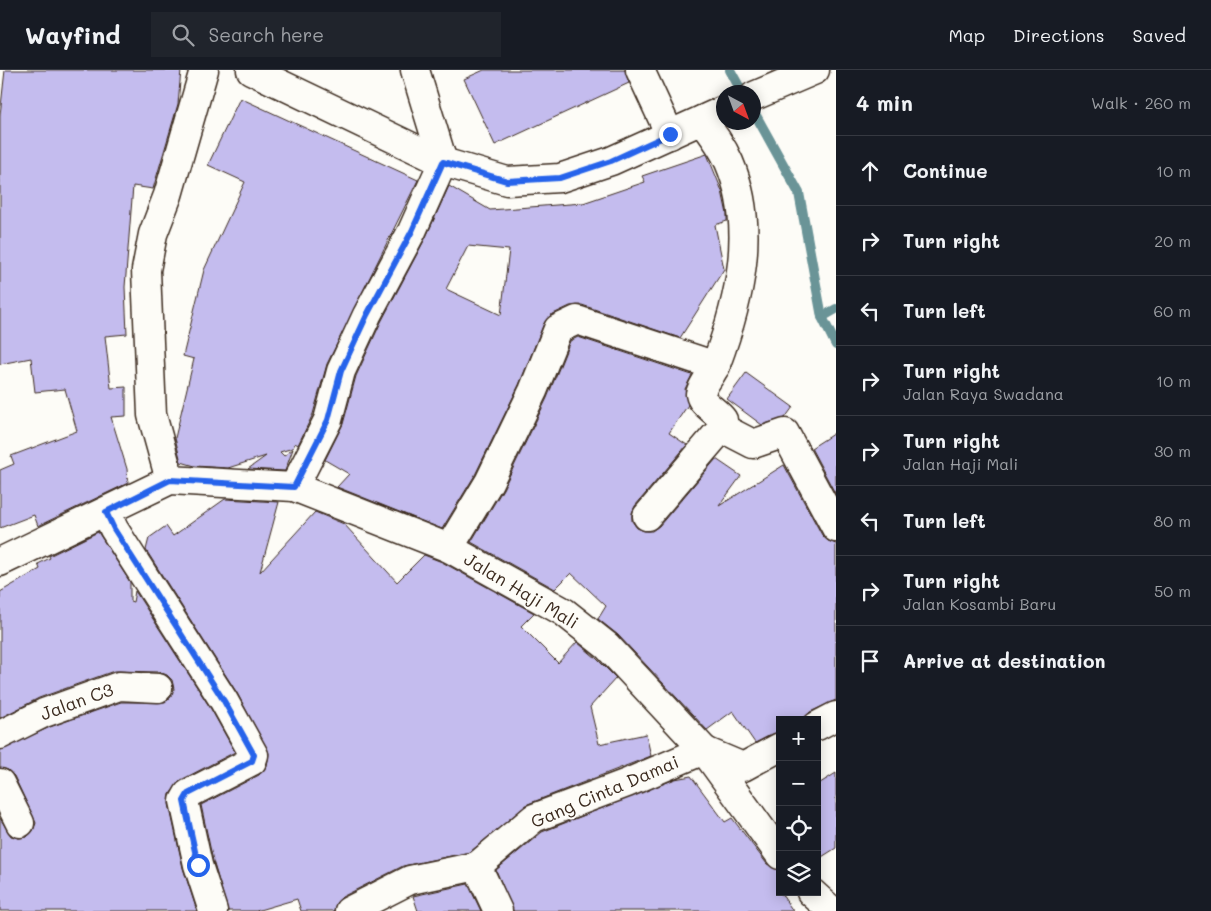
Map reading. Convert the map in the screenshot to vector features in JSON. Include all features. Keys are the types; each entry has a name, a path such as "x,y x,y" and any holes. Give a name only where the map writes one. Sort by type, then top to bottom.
{"street":[{"path":"0,562 170,480 152,415 146,270 153,234 168,196 204,70"},
{"path":"251,70 443,162 507,181 560,178 611,161 713,115 742,203 744,258 727,331 716,366 700,394 702,400 718,413 723,420 722,428 647,516"},
{"path":"294,487 328,420 341,371 367,315 412,231 443,162 415,70"},
{"path":"640,70 670,134"},
{"path":"768,86 815,70"},
{"path":"449,548 493,474 533,391 558,329 577,320 716,366"},
{"path":"722,428 753,444 785,433 836,528"},
{"name":"Jalan Haji Mali","path":"170,480 294,487 449,548 564,612 600,640 704,750 776,851"},
{"path":"106,512 114,529 224,701 254,755 252,761 188,794 184,801 198,865 213,911"},
{"name":"Jalan C3","path":"0,735 44,713 119,686 158,688"},
{"path":"821,724 836,716"},
{"path":"704,750 743,767 776,749"},
{"name":"Gang Cinta Damai","path":"349,911 410,880 478,866 534,818 627,783 704,750"},
{"path":"0,783 20,823"},
{"path":"478,866 498,911"},
{"path":"815,896 832,911"}],"building":[{"path":"5,70 181,70 178,104 153,189 133,186 125,287 127,334 105,336 111,388 126,387 126,416 111,417 127,469 128,483 38,526 34,515 0,528 0,470 14,464 11,456 77,431 65,389 35,392 31,358 0,364 0,115"},
{"path":"484,70 625,70 629,83 495,145 464,79"},
{"path":"240,98 418,180 327,364 313,414 298,445 295,443 293,448 280,452 284,456 293,449 285,471 248,469 266,456 228,468 195,466 181,462 175,438 194,359 183,356 204,270 245,182 208,165"},
{"path":"707,154 722,191 727,221 715,225 724,269 680,338 582,305 570,306 551,315 544,323 519,385 475,475 442,529 337,487 349,474 325,460 343,424 356,376 381,322 426,237 449,186 490,210 583,203 645,182 642,176","holes":["468,246 509,250 501,315 446,289"]},
{"path":"578,337 692,375 685,389 688,405 669,433 687,445 635,506 632,513 632,521 637,528 644,531 652,531 659,526 716,459 741,476 719,506 784,465 822,535 828,541 836,544 836,700 810,712 806,716 776,716 776,733 755,743 733,711 707,730 618,635 598,619 606,606 571,573 555,589 471,542 503,489 547,398 570,341"},
{"path":"746,373 793,407 785,418 762,425 727,399"},
{"path":"836,432 836,495 811,448"},
{"path":"225,499 279,502 260,572 315,512 344,524 397,582 424,555 442,562 534,613 521,626 558,663 577,642 616,678 590,707 599,744 646,734 651,756 528,804 470,852 403,866 342,897 336,903 334,911 301,911 297,899 256,911 228,911 213,861 201,805 259,775 267,766 269,753 237,693 146,550 149,538 166,526 173,536"},
{"path":"98,532 130,582 130,601 133,602 135,591 211,709 235,752 181,780 170,794 169,804 183,868 197,911 0,911 0,818 11,836 19,838 27,837 33,831 36,823 14,776 8,770 0,768 0,750 50,727 121,702 165,702 171,697 174,689 172,680 167,675 159,672 114,671 39,698 0,718 0,592 40,569 38,564 50,558 49,556"},
{"path":"836,773 836,848 821,857 821,806 821,782"},
{"path":"691,776 725,822 732,818 767,864 776,868 776,896 783,896 793,911 513,911 496,870 542,832 675,779"},
{"path":"468,884 481,911 418,911 413,896"}],"waterway":[{"path":"730,70 738,85"},
{"path":"761,125 799,193 822,317 836,345"},
{"path":"822,317 836,309"}],"route":[{"path":"198,865 184,801 185,797 252,761 254,755 224,701 114,529 106,512 170,480 294,487 328,420 341,371 367,315 412,231 443,162 507,181 560,178 611,161 670,134"}]}
